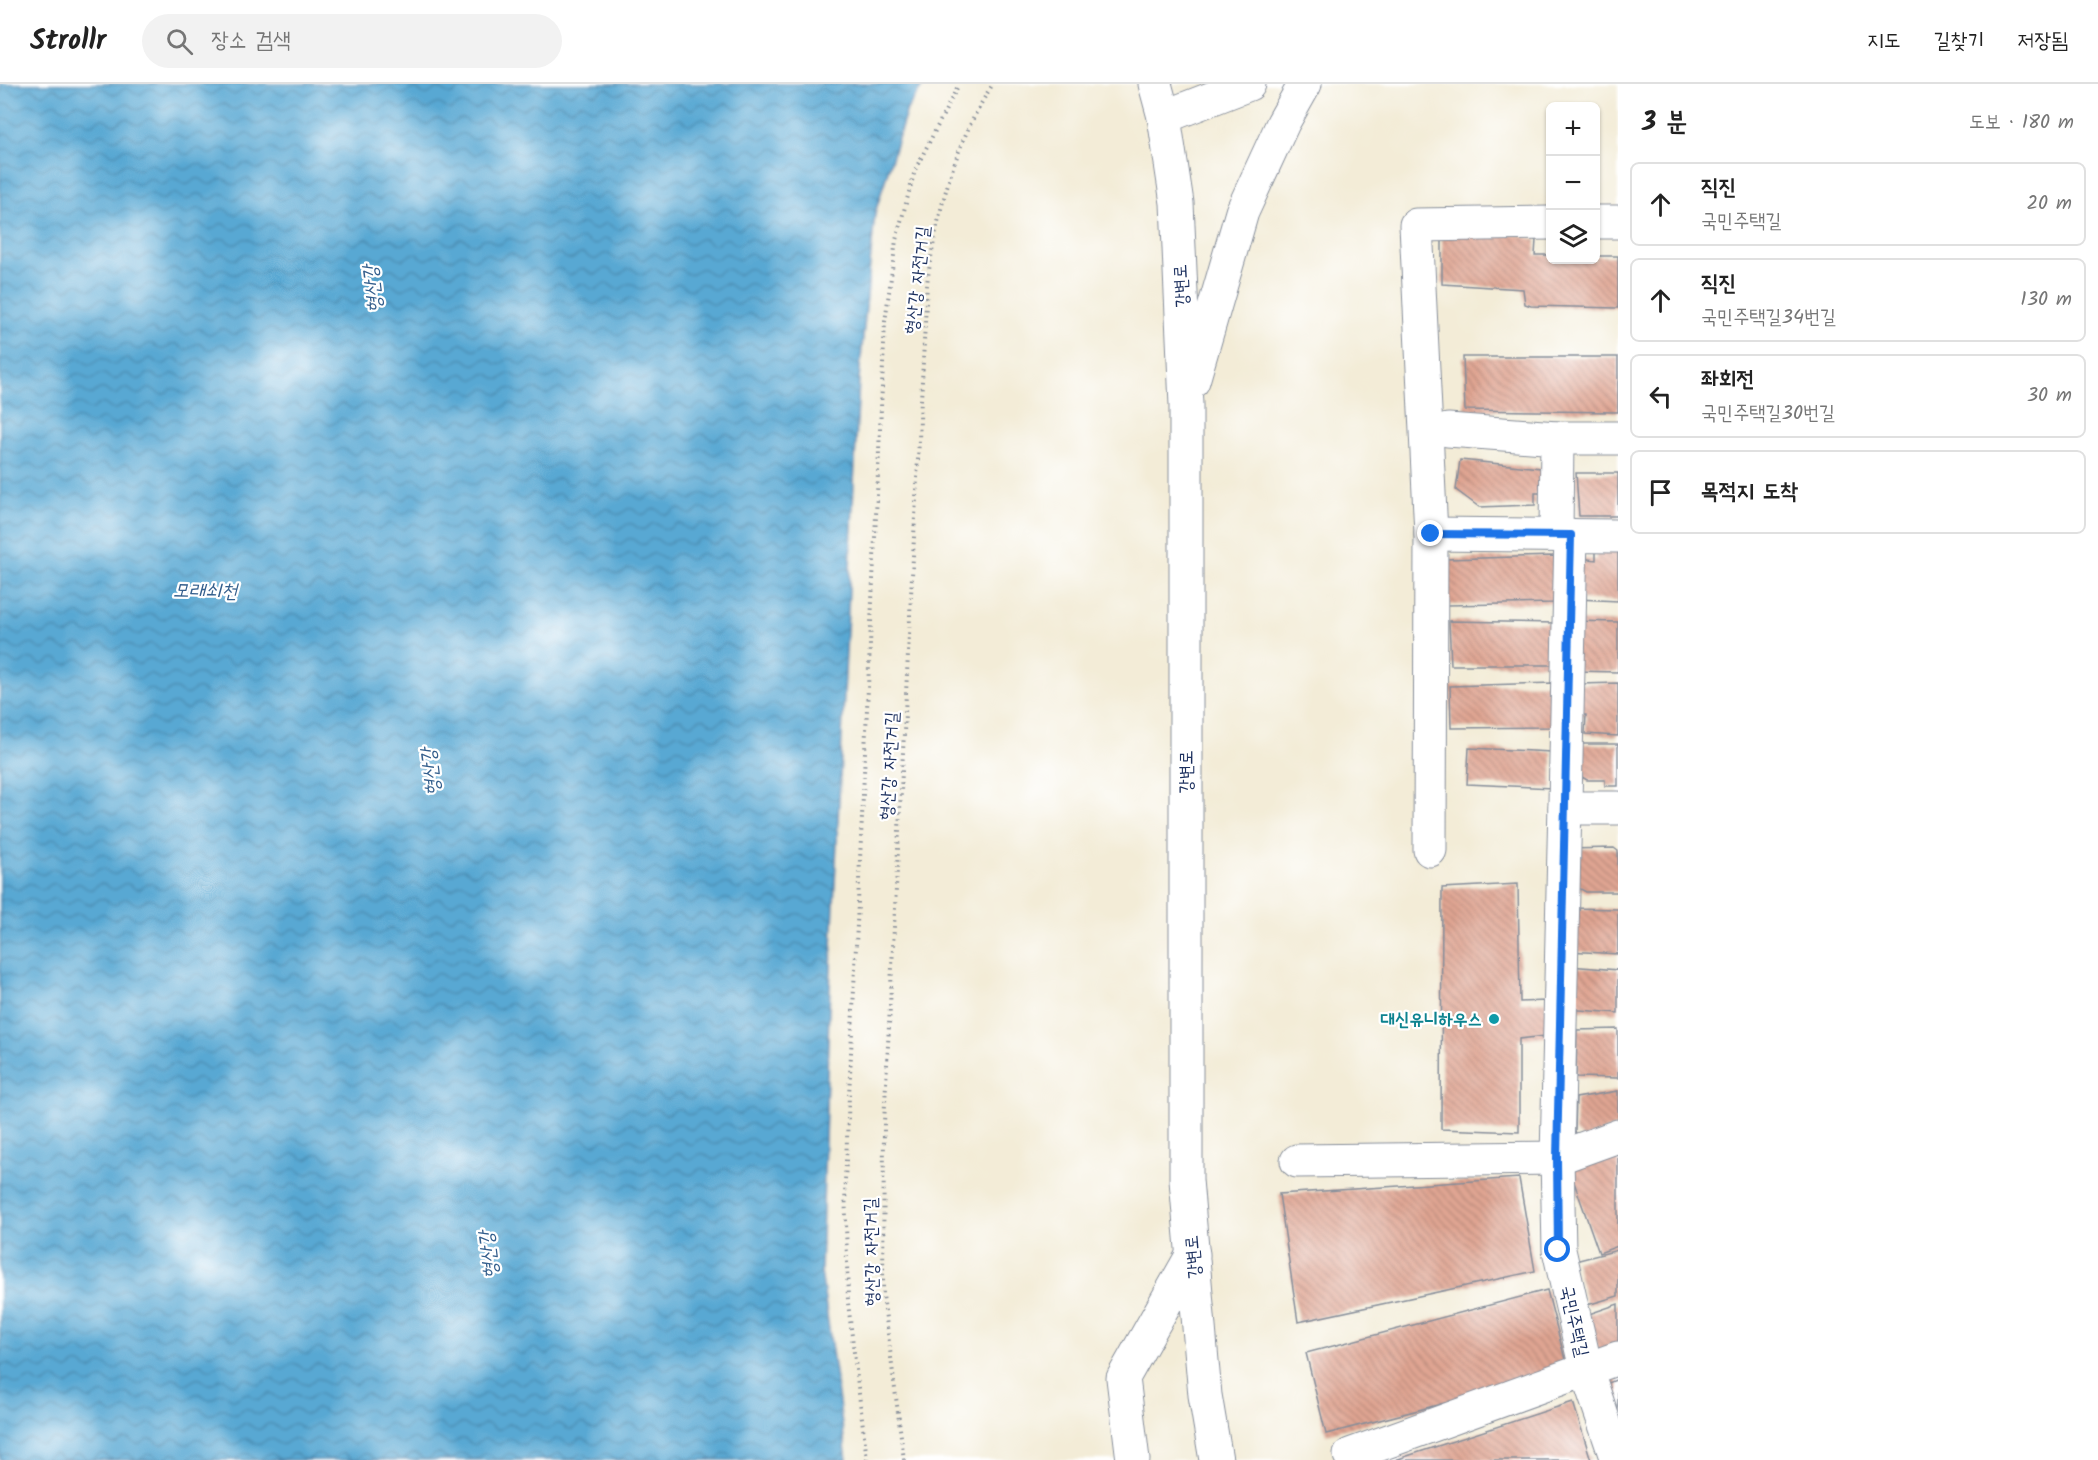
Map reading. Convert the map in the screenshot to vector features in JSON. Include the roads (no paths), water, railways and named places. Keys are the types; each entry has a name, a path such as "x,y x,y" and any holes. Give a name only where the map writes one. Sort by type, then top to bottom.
{"street":[{"name":"강변로","path":"1155,84 1164,117 1177,203 1186,405 1186,1180 1204,1395 1215,1460"},
{"path":"1164,117 1249,84"},
{"path":"1186,405 1242,212 1283,123 1305,84"},
{"path":"1600,222 1618,222"},
{"path":"1430,850 1431,534 1416,225 1546,223"},
{"path":"1448,430 1557,438 1618,438"},
{"name":"국민주택길","path":"1557,438 1564,535 1565,808 1557,1158 1558,1250 1586,1369 1617,1460"},
{"path":"1431,534 1618,536"},
{"path":"1565,808 1618,808"},
{"path":"1297,1161 1557,1158 1618,1136"},
{"path":"1132,1460 1123,1378 1193,1254"},
{"path":"1586,1369 1618,1358"},
{"name":"국민주택길","path":"1350,1455 1586,1369"}],"water":[{"path":"0,84 924,84 907,109 875,213 859,379 829,1010 821,1271 847,1460 0,1460"}],"place":[{"name":"대신유니하우스","path":"1494,1019"}],"water label":[{"name":"형산강","path":"372,289"},
{"name":"모래쇠천","path":"205,590"},
{"name":"형산강","path":"430,772"},
{"name":"형산강","path":"488,1255"}]}
